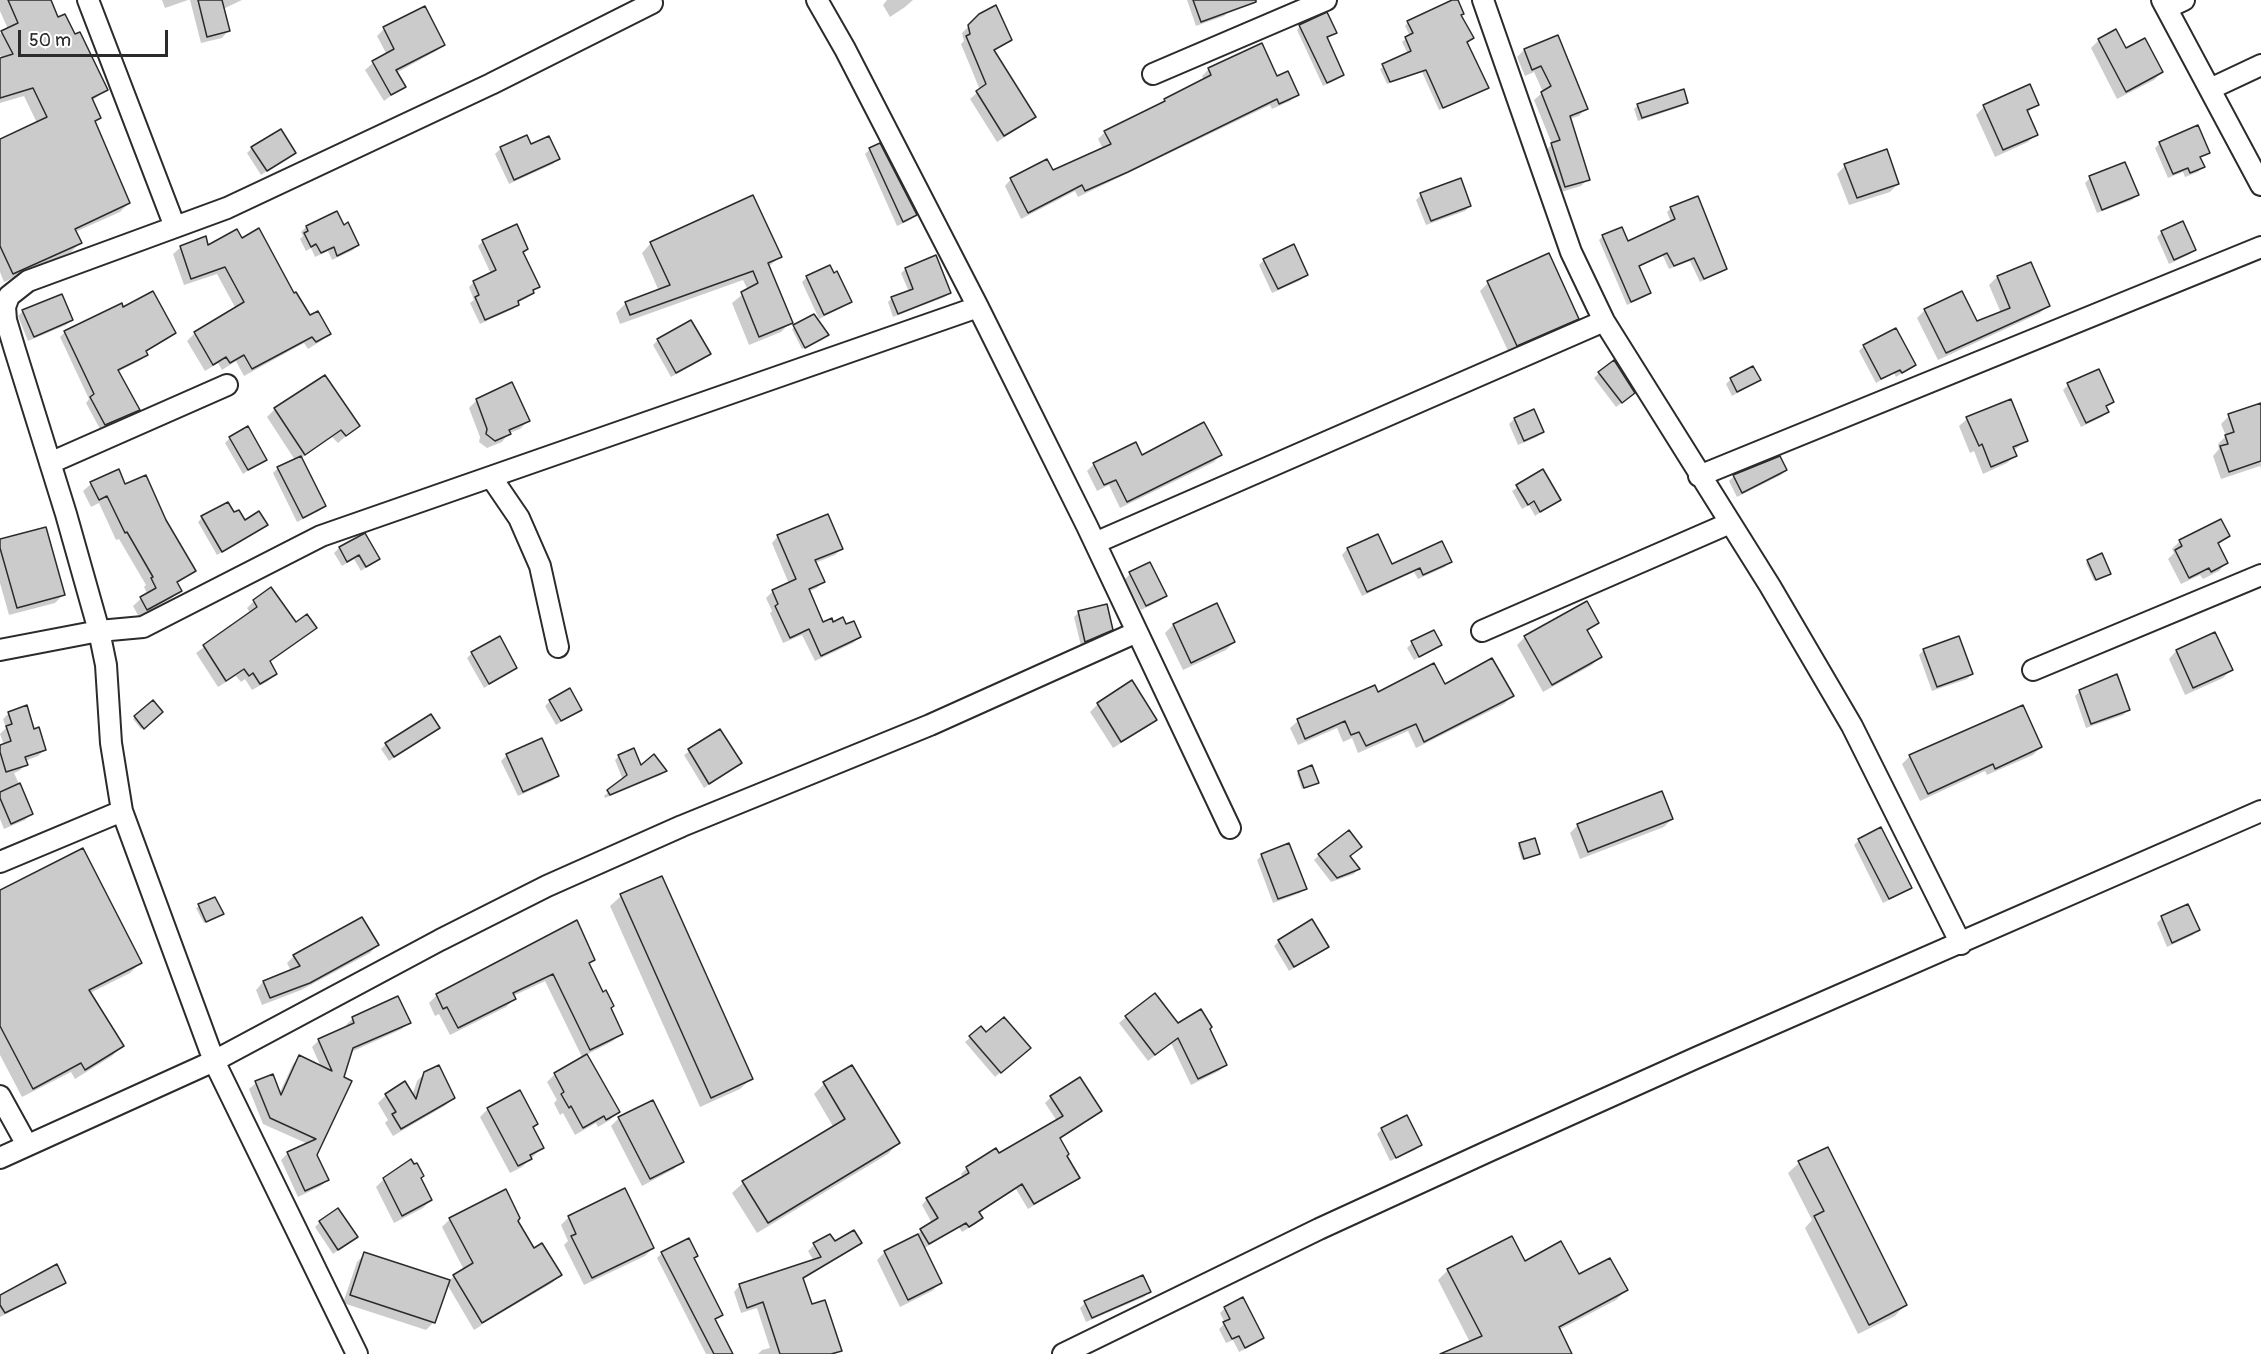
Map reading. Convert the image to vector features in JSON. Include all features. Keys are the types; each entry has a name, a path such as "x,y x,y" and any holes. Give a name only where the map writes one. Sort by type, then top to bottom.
{"street":[{"path":"88,0 175,227"},
{"path":"817,0 850,59 978,307 1095,543 1230,828"},
{"path":"1153,74 1326,0"},
{"path":"1483,0 1571,252 1604,321 1770,586 1852,726 1961,944"},
{"path":"357,1354 214,1061 122,811 116,781 106,665 99,631 50,463 7,353 5,307 9,296 28,281 227,208 491,84 652,3"},
{"path":"2171,3 2210,89 2261,185"},
{"path":"2210,89 2261,65"},
{"path":"1699,476 2261,247"},
{"path":"0,650 99,631 143,627 321,536 978,307"},
{"path":"1095,543 1604,321"},
{"path":"50,463 227,385"},
{"path":"491,477 519,518 540,566 558,647"},
{"path":"1482,631 1730,523"},
{"path":"2033,670 2261,575"},
{"path":"0,1158 214,1061 440,940 547,886 682,826 930,725 1137,632"},
{"path":"0,862 122,811"},
{"path":"1063,1354 1319,1229 1489,1151 2261,811"},
{"path":"0,1096 27,1145"}],"building":[{"path":"8,0 51,0 58,17 65,14 75,34 80,32 108,90 92,98 101,118 95,121 130,203 75,229 82,243 13,274 0,246 0,139 47,117 33,88 0,98 0,58 13,54 1,31 18,23"},
{"path":"198,0 222,0 230,31 207,37"},
{"path":"1193,0 1256,0 1256,2 1201,22"},
{"path":"1452,0 1458,0 1464,14 1461,15 1474,38 1467,42 1489,88 1443,108 1426,70 1390,82 1382,64 1411,51 1405,37 1413,33 1407,21"},
{"path":"996,5 1012,40 994,50 1036,117 1004,136 976,91 986,84 966,36 970,34 968,25 979,14"},
{"path":"425,6 445,45 396,70 406,87 391,95 372,61 394,49 383,27"},
{"path":"1327,12 1337,33 1327,37 1344,75 1327,83 1299,25"},
{"path":"2116,29 2126,48 2145,38 2163,72 2126,92 2098,39"},
{"path":"1558,35 1588,109 1570,116 1590,180 1565,187 1551,143 1560,140 1541,92 1551,86 1541,66 1532,70 1524,49"},
{"path":"1262,43 1277,76 1288,71 1299,95 1279,104 1277,99 1128,172 1085,191 1082,185 1028,213 1010,178 1047,159 1053,170 1111,144 1104,131 1211,75 1208,68"},
{"path":"2030,84 2039,105 2027,110 2038,135 2003,150 1983,105"},
{"path":"1684,89 1688,103 1642,118 1637,104"},
{"path":"2198,125 2210,153 2200,157 2205,167 2190,173 2188,168 2173,174 2159,142"},
{"path":"281,129 296,153 267,171 251,147"},
{"path":"527,135 531,144 549,136 560,159 514,180 500,147"},
{"path":"880,143 917,215 903,222 869,148"},
{"path":"1887,149 1899,184 1857,198 1844,164"},
{"path":"2125,162 2139,195 2102,210 2089,176"},
{"path":"1461,178 1471,206 1431,221 1420,193"},
{"path":"753,195 782,257 768,263 793,323 759,337 741,292 758,283 753,271 630,315 625,302 670,285 650,242"},
{"path":"1698,196 1727,269 1704,279 1694,258 1674,266 1667,253 1639,266 1651,293 1631,302 1602,235 1622,227 1628,241 1675,219 1670,207"},
{"path":"337,211 344,225 348,222 359,245 337,256 334,247 321,253 316,244 311,247 304,233 308,231 306,226"},
{"path":"2183,221 2196,250 2174,260 2161,231"},
{"path":"517,224 528,249 523,252 540,287 533,290 534,293 518,301 519,305 485,320 475,297 479,295 473,281 496,270 482,240"},
{"path":"259,228 294,293 296,292 310,315 318,311 331,334 316,342 312,337 252,369 244,355 230,363 226,357 213,365 194,332 244,302 225,267 191,279 180,246 206,236 208,245 237,229 242,238"},
{"path":"1294,244 1308,275 1278,289 1263,259"},
{"path":"1549,253 1579,319 1517,346 1487,281"},
{"path":"936,255 951,293 898,314 891,297 913,289 905,268"},
{"path":"2031,262 2050,306 1946,353 1924,309 1962,291 1977,321 2010,308 1997,276"},
{"path":"830,265 834,273 837,271 852,302 824,315 806,276"},
{"path":"153,291 176,333 146,351 148,355 118,370 140,410 105,425 90,397 94,394 64,331 122,303 123,307"},
{"path":"62,294 73,320 34,337 22,310"},
{"path":"814,314 829,335 805,348 793,325"},
{"path":"691,320 711,354 676,373 657,339"},
{"path":"1896,328 1916,365 1902,373 1900,370 1881,379 1863,345"},
{"path":"1614,360 1635,393 1622,403 1598,372"},
{"path":"1753,366 1761,380 1737,392 1730,378"},
{"path":"2099,369 2114,402 2106,406 2109,412 2086,423 2067,383"},
{"path":"325,375 360,426 346,436 341,430 305,455 274,408"},
{"path":"512,382 530,421 509,430 511,434 495,441 486,434 487,429 476,399"},
{"path":"2011,399 2028,441 2013,447 2017,456 1991,467 1982,444 1979,446 1966,417"},
{"path":"2261,403 2261,461 2229,472 2220,446 2228,444 2225,435 2234,432 2228,414"},
{"path":"1534,409 1544,432 1524,441 1514,418"},
{"path":"1204,422 1222,455 1127,502 1116,480 1104,485 1093,463 1136,442 1142,455"},
{"path":"248,426 267,460 248,470 229,437"},
{"path":"301,456 326,506 303,518 277,467"},
{"path":"1780,456 1787,470 1742,493 1733,475"},
{"path":"119,469 125,484 146,475 166,520 196,571 177,582 182,591 147,610 140,597 156,588 151,578 153,577 127,532 125,533 107,496 99,500 90,482"},
{"path":"1543,469 1561,500 1540,512 1534,501 1528,505 1516,485"},
{"path":"228,502 234,512 239,510 245,520 259,511 268,525 222,552 201,516"},
{"path":"828,514 843,549 815,560 825,582 809,589 823,622 832,618 833,622 843,617 846,624 854,621 861,637 821,656 809,629 790,638 775,606 778,604 772,590 796,579 777,535"},
{"path":"2221,519 2230,536 2218,543 2228,563 2211,572 2209,568 2189,578 2175,550 2182,546 2179,540"},
{"path":"46,527 65,595 17,608 0,548 0,539"},
{"path":"365,533 380,559 366,567 359,555 347,562 339,547"},
{"path":"1378,534 1392,564 1442,541 1452,562 1423,575 1420,568 1367,592 1347,548"},
{"path":"2102,553 2111,574 2096,580 2087,560"},
{"path":"1150,562 1167,596 1146,606 1129,572"},
{"path":"271,587 296,622 307,614 317,628 270,661 277,674 260,684 253,673 249,676 244,669 226,681 203,645 257,607 253,600"},
{"path":"1587,601 1599,623 1587,630 1602,657 1552,685 1524,636"},
{"path":"1217,603 1235,642 1191,663 1173,624"},
{"path":"1107,604 1113,630 1085,642 1078,611"},
{"path":"1434,630 1442,645 1419,657 1411,641"},
{"path":"2215,632 2233,670 2193,688 2176,650"},
{"path":"500,636 517,668 489,684 471,652"},
{"path":"1959,636 1973,674 1937,687 1923,649"},
{"path":"1492,658 1514,696 1424,742 1416,724 1366,746 1359,732 1351,735 1345,721 1305,739 1297,719 1375,685 1378,692 1434,663 1445,684"},
{"path":"2117,674 2130,710 2091,724 2079,690"},
{"path":"1132,680 1157,720 1121,742 1097,703"},
{"path":"570,688 582,710 561,721 549,700"},
{"path":"153,700 163,712 144,729 134,716"},
{"path":"27,705 34,729 39,727 46,750 25,757 28,765 6,772 0,745 11,741 6,726 12,724 8,712"},
{"path":"2023,705 2042,747 1995,769 1993,764 1928,794 1909,755"},
{"path":"431,714 440,728 394,757 385,743"},
{"path":"720,729 742,763 709,784 688,749"},
{"path":"542,738 559,776 523,792 506,754"},
{"path":"634,748 641,765 654,754 667,771 610,795 607,790 627,775 618,755"},
{"path":"1312,765 1319,783 1304,788 1298,771"},
{"path":"20,783 33,814 11,824 0,798 0,792"},
{"path":"1662,791 1673,819 1588,852 1577,824"},
{"path":"1881,827 1912,888 1889,899 1858,839"},
{"path":"1349,830 1362,847 1350,856 1360,869 1337,878 1318,854"},
{"path":"1535,838 1540,854 1524,859 1519,843"},
{"path":"1289,843 1307,889 1278,899 1261,854"},
{"path":"83,848 142,963 89,990 124,1046 85,1070 81,1063 33,1089 0,1026 0,890"},
{"path":"662,876 753,1079 711,1098 620,894"},
{"path":"215,897 224,914 206,922 198,904"},
{"path":"2188,904 2200,930 2172,943 2161,916"},
{"path":"362,917 379,945 310,983 270,998 263,981 300,966 293,955"},
{"path":"1312,919 1329,947 1294,967 1278,940"},
{"path":"577,920 595,960 589,963 603,992 606,990 614,1006 611,1008 623,1034 590,1050 553,974 513,993 516,999 458,1028 447,1007 443,1009 436,994"},
{"path":"1155,993 1178,1023 1201,1009 1212,1027 1210,1029 1227,1065 1198,1079 1178,1038 1155,1055 1125,1016"},
{"path":"398,996 411,1023 353,1048 344,1077 352,1081 317,1155 329,1180 305,1191 287,1152 316,1139 270,1118 255,1081 273,1074 281,1095 299,1055 332,1071 318,1039 354,1023 352,1017"},
{"path":"1004,1017 1031,1048 1001,1073 969,1036 981,1026 986,1032"},
{"path":"587,1054 620,1112 606,1120 604,1116 583,1128 571,1106 569,1108 561,1094 564,1092 554,1073"},
{"path":"439,1065 455,1098 401,1129 392,1114 396,1112 385,1094 405,1081 416,1099 424,1072"},
{"path":"852,1065 900,1143 768,1223 742,1181 845,1119 823,1082"},
{"path":"1080,1077 1102,1111 1060,1138 1080,1178 1034,1204 1022,1184 979,1212 983,1218 969,1227 966,1223 929,1244 920,1229 938,1218 926,1198 969,1173 966,1167 996,1148 999,1153 1063,1116 1050,1096"},
{"path":"520,1090 538,1124 533,1127 544,1148 530,1155 532,1159 518,1166 487,1108"},
{"path":"653,1100 684,1162 650,1179 618,1117"},
{"path":"1407,1115 1422,1145 1396,1158 1381,1128"},
{"path":"1828,1147 1907,1305 1869,1325 1814,1216 1824,1211 1798,1161"},
{"path":"411,1159 414,1164 417,1163 424,1176 421,1178 432,1200 402,1216 383,1178"},
{"path":"625,1188 654,1248 592,1278 571,1236 576,1234 568,1216"},
{"path":"506,1189 520,1218 518,1221 534,1248 542,1243 562,1275 482,1323 453,1275 473,1263 449,1218"},
{"path":"338,1208 358,1237 338,1250 319,1221"},
{"path":"854,1230 862,1243 803,1278 812,1304 825,1300 842,1351 831,1354 780,1354 763,1302 747,1308 739,1284 821,1257 813,1243 830,1234 835,1241"},
{"path":"918,1234 942,1283 908,1300 884,1251"},
{"path":"1512,1236 1525,1261 1561,1241 1579,1274 1610,1258 1628,1290 1559,1327 1572,1354 1440,1354 1482,1336 1447,1269"},
{"path":"689,1238 698,1256 694,1258 723,1315 715,1319 733,1354 714,1354 661,1252"},
{"path":"364,1252 450,1280 435,1323 350,1295"},
{"path":"57,1264 66,1283 5,1313 0,1305 0,1295"},
{"path":"1143,1275 1151,1292 1092,1318 1084,1301"},
{"path":"1243,1297 1264,1338 1245,1348 1239,1336 1232,1339 1223,1322 1230,1319 1224,1307"}]}
